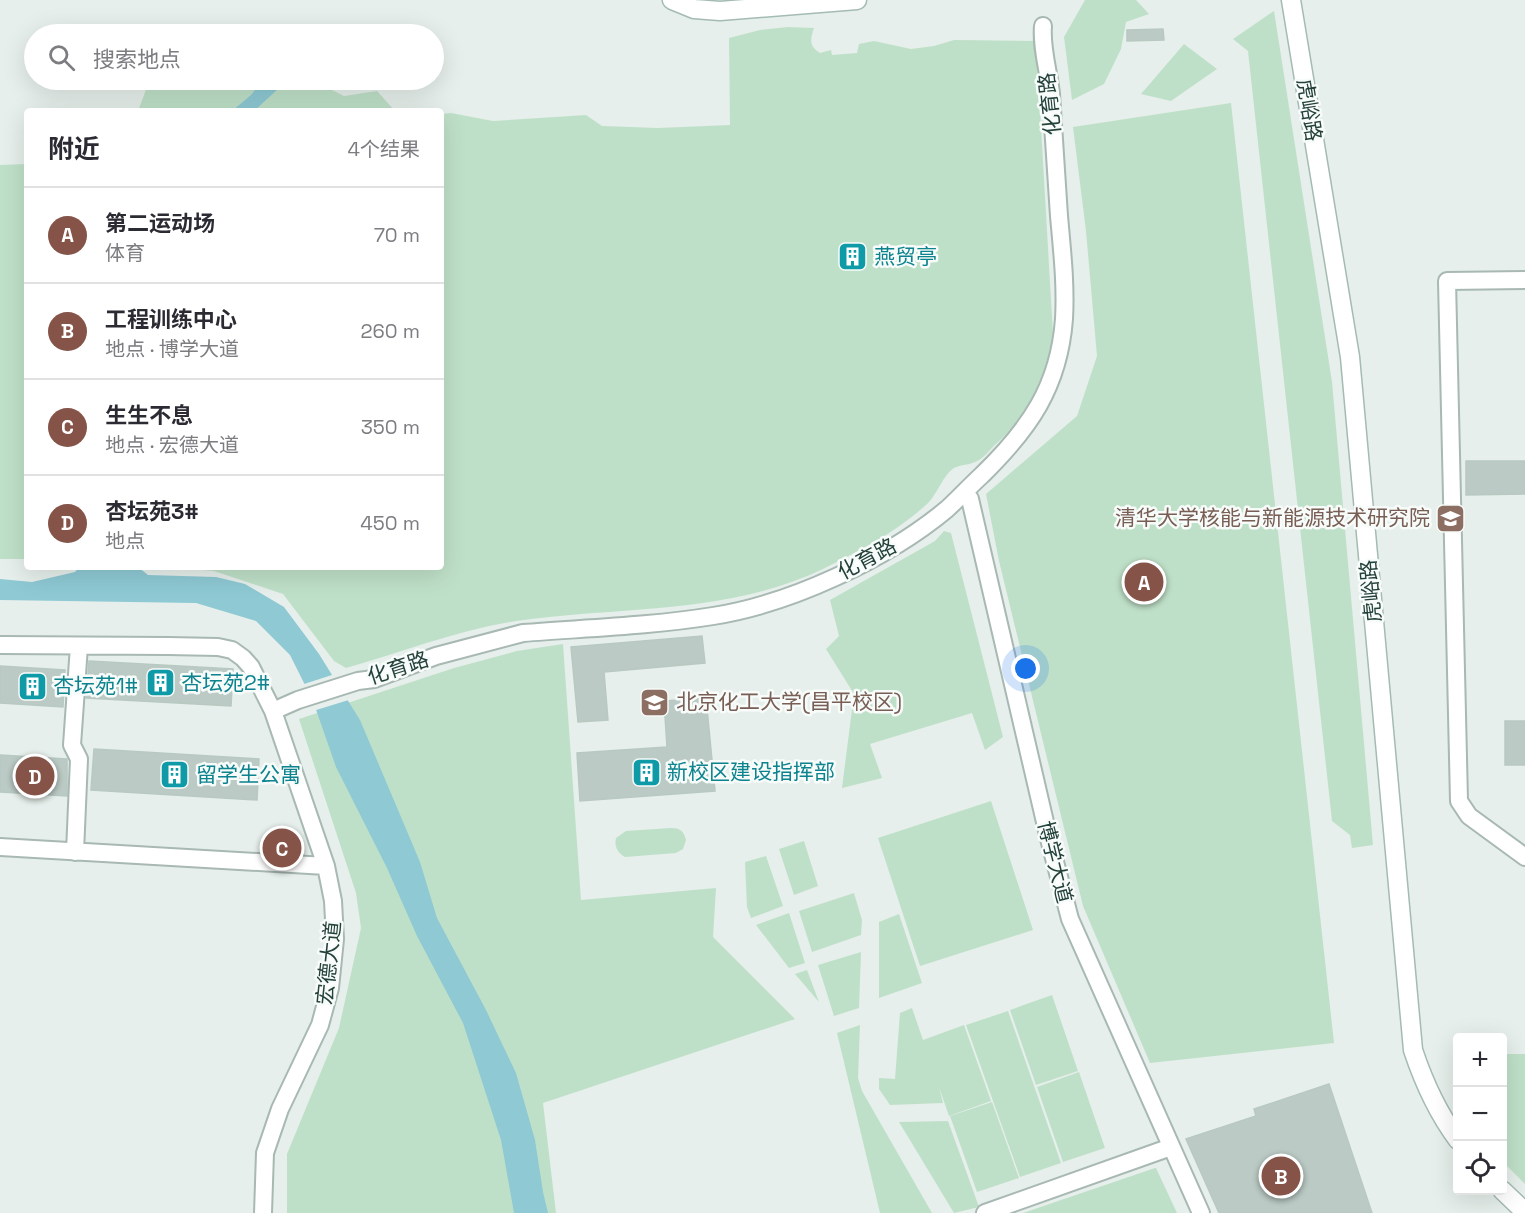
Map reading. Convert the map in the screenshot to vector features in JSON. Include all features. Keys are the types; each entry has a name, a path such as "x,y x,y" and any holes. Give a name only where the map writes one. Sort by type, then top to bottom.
{"street":[{"path":"672,0 694,9 719,5 857,0"},
{"name":"虎峪路","path":"1291,0 1350,357 1413,1050 1424,1083 1453,1133"},
{"name":"化育路","path":"273,711 298,700 374,679 436,656 524,633 629,626 715,616 787,597 822,584 910,536 946,509 1007,450 1026,428 1046,390 1060,346 1064,310 1063,267 1051,90 1042,36 1043,26"},
{"path":"1525,280 1447,281 1459,801 1469,816 1525,857"},
{"name":"博学大道","path":"965,492 972,510 1048,835 1070,919 1201,1213"},
{"name":"宏德大道","path":"0,645 188,646 232,650 251,667 273,711 326,866 335,920 330,988 320,1025 280,1109 265,1153 263,1213"},
{"path":"75,852 79,759 72,745 79,646"},
{"path":"0,847 326,866"},
{"path":"985,1213 1171,1147"},
{"path":"1506,1195 1525,1212"}],"green space":[{"path":"1085,0 1136,0 1149,14 1126,22 1121,49 1104,84 1072,100 1064,37"},
{"path":"1274,11 1332,382 1373,845 1352,848 1350,835 1332,821 1248,51 1233,39"},
{"path":"788,27 814,28 811,39 814,48 820,53 831,50 832,55 857,53 859,44 874,41 911,49 954,40 1036,41 1053,334 1046,365 1034,394 1007,433 984,457 950,471 927,504 890,532 823,569 786,584 711,602 555,616 494,625 346,668 334,661 283,594 214,571 202,570 444,570 444,114 493,121 586,115 602,126 658,128 730,125 729,38 760,30"},
{"path":"1184,44 1217,69 1171,101 1141,94"},
{"path":"146,90 332,90 344,96 377,91 392,108 139,108"},
{"path":"1231,103 1334,1043 1150,1063 1083,906 999,561 986,494 1077,416 1097,356 1086,231 1073,127"},
{"path":"24,164 24,559 0,559 0,165"},
{"path":"944,531 951,533 1003,737 985,750 972,713 870,744 882,778 842,788 854,694 826,649 839,636 830,600 935,541"},
{"path":"563,644 581,900 716,888 713,937 795,1019 543,1103 556,1213 287,1213 287,1154 339,1028 361,928 356,893 299,719 454,668 517,651"},
{"path":"991,801 1033,930 920,966 878,838"},
{"path":"671,828 681,831 686,840 683,849 676,853 625,857 616,847 616,838 626,831"},
{"path":"804,841 818,886 794,895 779,849"},
{"path":"766,856 783,906 751,918 747,907 745,862"},
{"path":"854,893 862,920 861,935 812,952 799,911"},
{"path":"789,913 805,963 789,968 756,925"},
{"path":"899,914 922,983 879,998 879,922"},
{"path":"861,952 859,1008 834,1016 818,965"},
{"path":"807,970 819,1002 795,974"},
{"path":"1052,995 1078,1071 1036,1085 1010,1010"},
{"path":"912,1008 923,1040 964,1025 991,1101 949,1116 939,1087 943,1103 890,1105 879,1089 879,1078 895,1079 900,1013"},
{"path":"1008,1011 1061,1163 1020,1177 966,1025"},
{"path":"860,1025 858,1078 862,1091 932,1213 880,1213 837,1033"},
{"path":"1507,1054 1525,1054 1525,1184 1507,1166"},
{"path":"1079,1072 1105,1148 1063,1162 1037,1087"},
{"path":"992,1102 1019,1178 977,1192 950,1116"},
{"path":"948,1121 979,1207 954,1213 899,1122"},
{"path":"1155,1168 1177,1213 1023,1213"}],"water":[{"path":"255,90 277,90 257,108 236,108"},
{"path":"77,570 142,570 148,575 216,577 245,584 284,607 319,654 360,720 420,862 437,918 486,1010 516,1073 535,1140 548,1213 514,1213 501,1140 463,1023 417,936 387,868 336,767 313,701 290,655 256,621 196,603 0,600 0,579 32,582"}],"pier":[{"path":"335,674 352,699 313,711 301,685"}],"building":[{"path":"1163,29 1164,40 1127,41 1127,30"},
{"name":"燕贸亭","path":"851,250 859,254 859,259 853,265 847,259 847,254"},
{"path":"1466,461 1525,461 1525,494 1466,495"},
{"path":"702,636 705,663 604,672 608,720 578,722 571,647"},
{"name":"杏坛苑2#","path":"89,661 233,669 231,706 86,698"},
{"name":"杏坛苑1#","path":"0,666 65,670 63,707 0,703"},
{"name":"新校区建设指挥部","path":"706,698 715,791 580,801 577,753 667,747 664,701"},
{"path":"1505,721 1525,721 1525,765 1505,765"},
{"name":"留学生公寓","path":"94,749 259,759 257,800 91,790"},
{"path":"0,755 67,759 67,796 0,792"},
{"path":"1329,1084 1372,1213 1219,1213 1186,1139 1256,1116 1254,1109"}],"place":[{"name":"燕贸亭","path":"853,257"},
{"name":"清华大学核能与新能源技术研究院","path":"1451,518"},
{"name":"第二运动场","path":"1144,582"},
{"name":"杏坛苑2#","path":"160,683"},
{"name":"杏坛苑1#","path":"32,686"},
{"name":"北京化工大学(昌平校区)","path":"655,702"},
{"name":"新校区建设指挥部","path":"646,772"},
{"name":"留学生公寓","path":"175,775"},
{"name":"杏坛苑3#","path":"35,776"},
{"name":"生生不息","path":"282,848"},
{"name":"工程训练中心","path":"1281,1176"}]}
